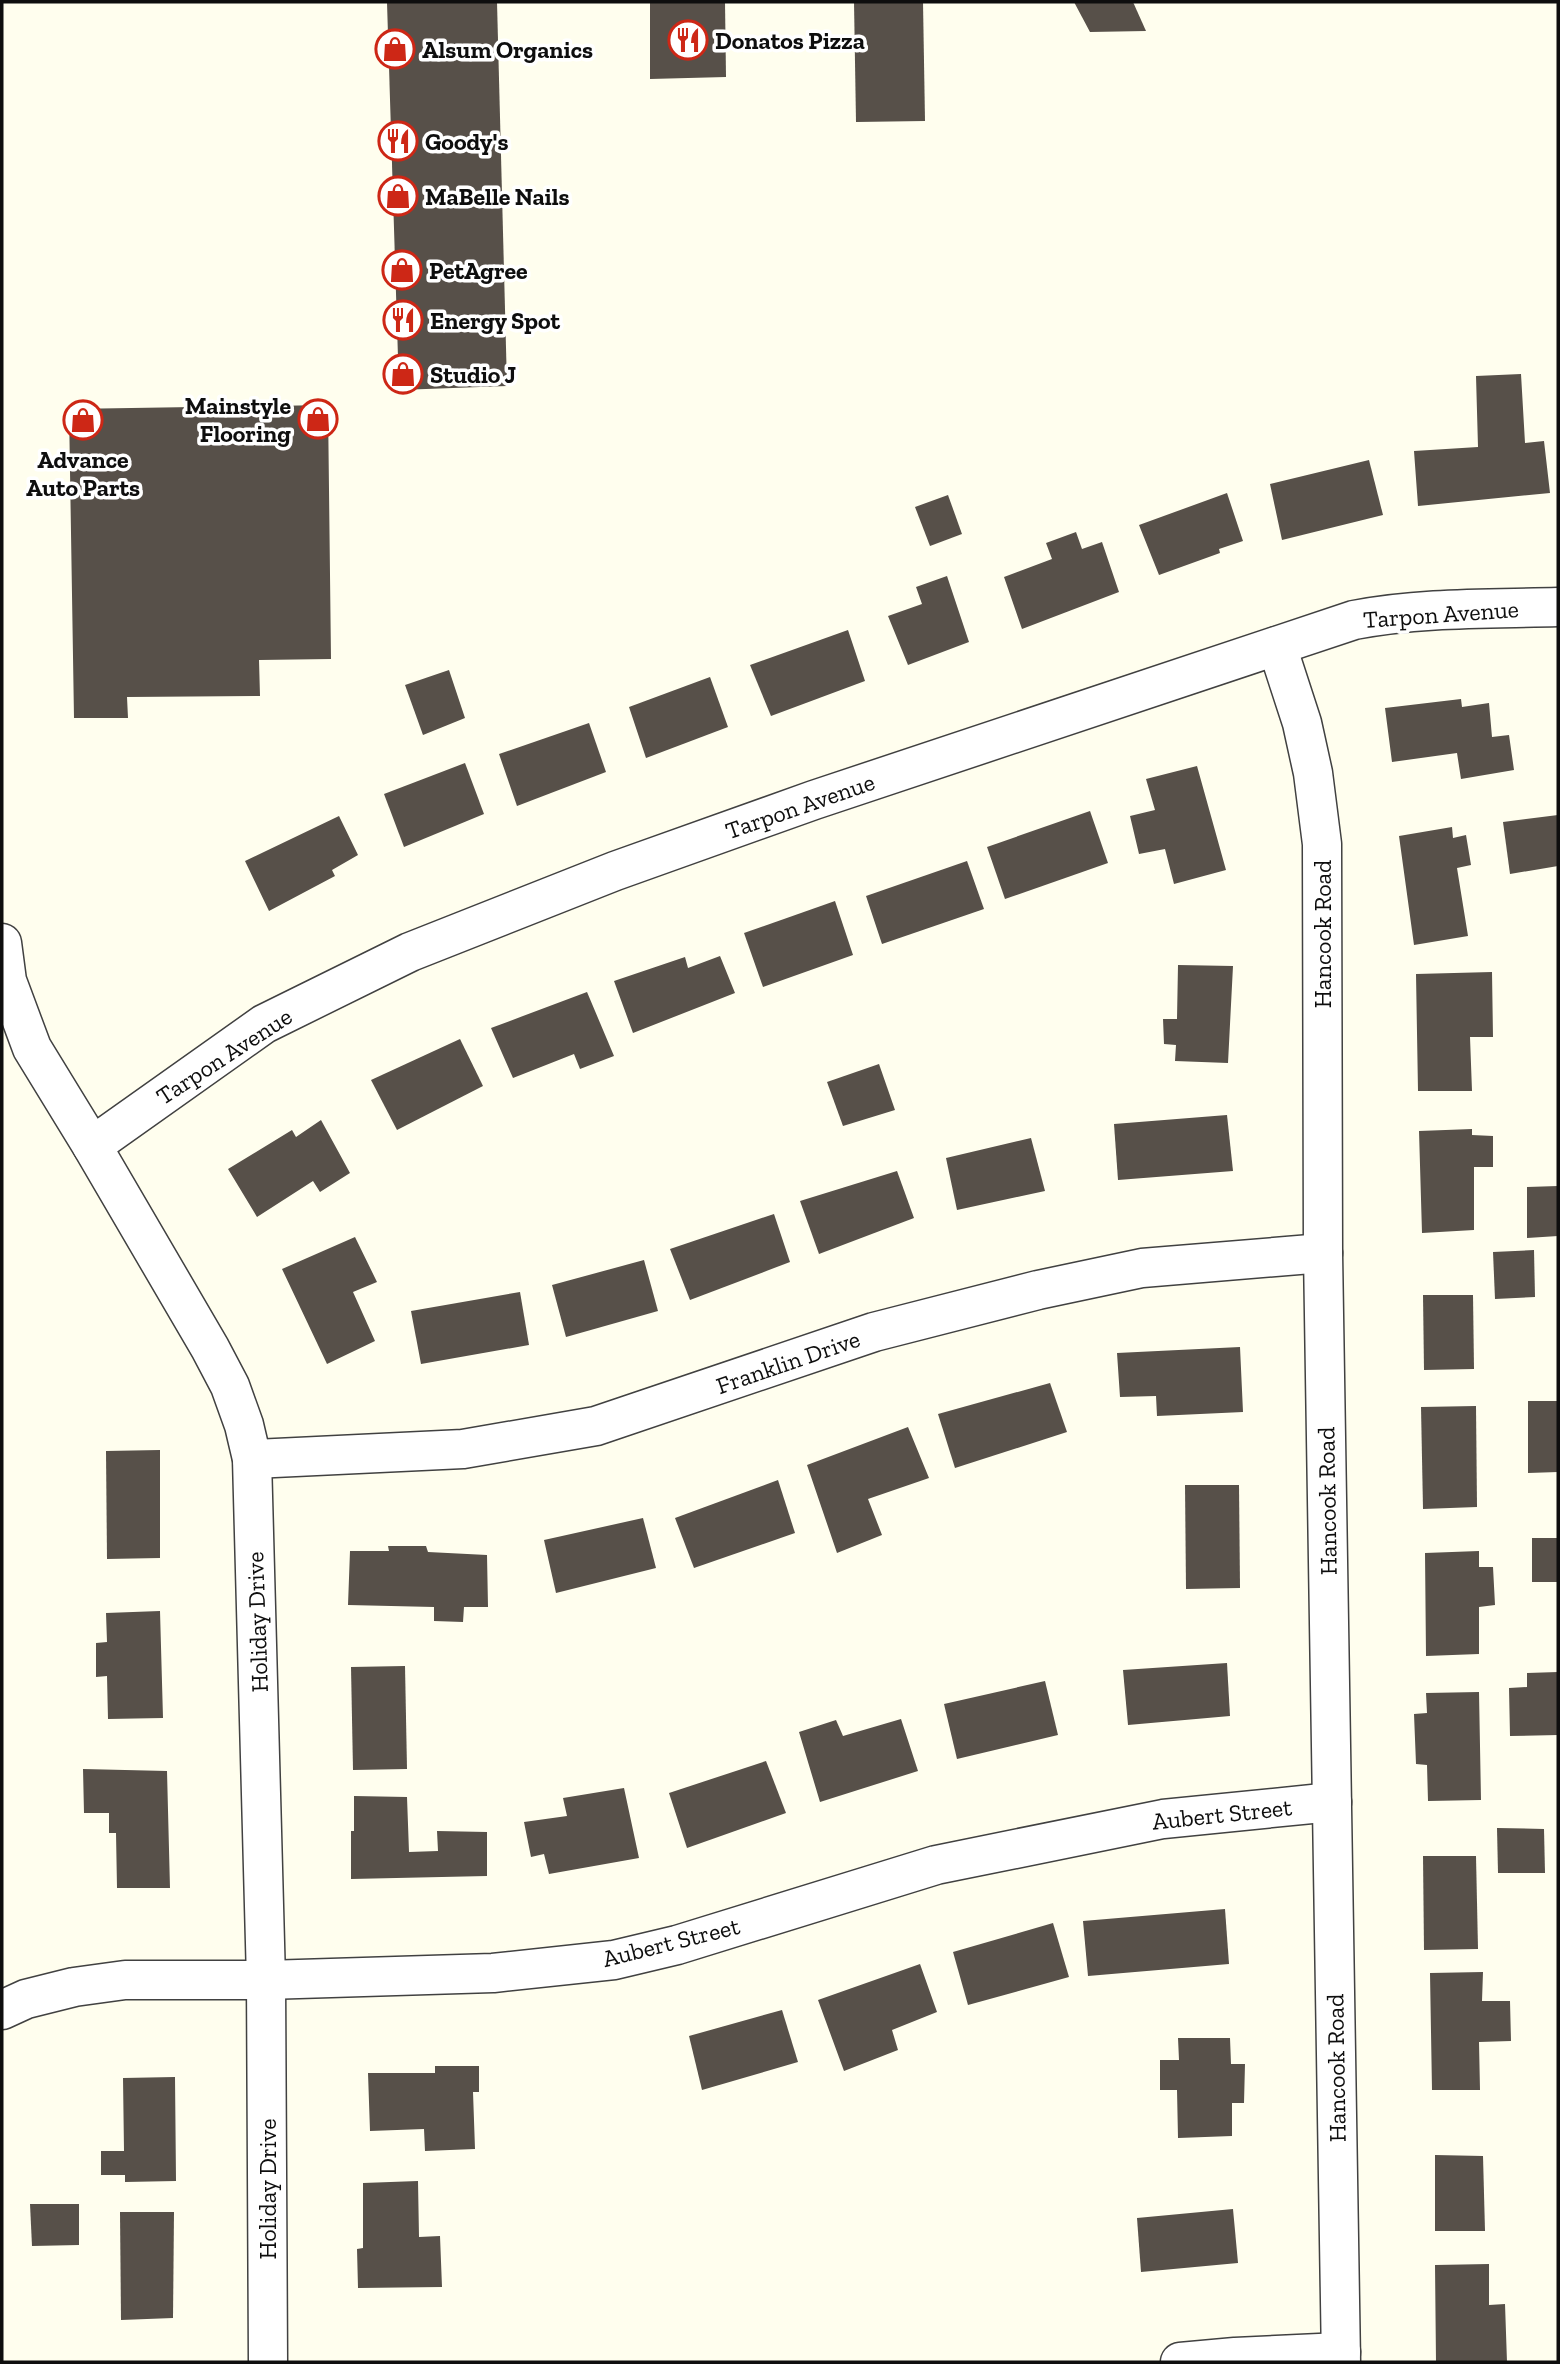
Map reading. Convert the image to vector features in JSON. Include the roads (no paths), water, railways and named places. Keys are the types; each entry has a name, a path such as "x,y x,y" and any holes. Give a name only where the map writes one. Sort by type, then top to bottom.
{"street":[{"name":"Tarpon Avenue","path":"92,1146 264,1024 411,952 615,871 814,800 1354,620 1434,610 1558,607"},
{"name":"Hancook Road","path":"1277,646 1301,723 1312,773 1322,844 1323,1253 1341,2357"},
{"name":"Holiday Drive","path":"2,943 7,981 32,1048 210,1348 230,1386 244,1425 252,1459 266,1980 268,2362"},
{"name":"Franklin Drive","path":"252,1459 463,1450 596,1426 874,1332 1038,1290 1142,1268 1323,1253"},
{"name":"Aubert Street","path":"2,2010 26,1999 74,1987 125,1980 266,1980 493,1973 614,1960 677,1945 949,1862 1163,1819 1332,1802"},
{"path":"1180,2362 1235,2357 1341,2357"}],"place":[{"name":"Donatos Pizza","path":"688,40"},
{"name":"Alsum Organics","path":"395,49"},
{"name":"Goody's","path":"398,141"},
{"name":"MaBelle Nails","path":"398,196"},
{"name":"PetAgree","path":"402,270"},
{"name":"Energy Spot","path":"403,320"},
{"name":"Studio J","path":"403,374"},
{"name":"Mainstyle Flooring","path":"318,419"},
{"name":"Advance Auto Parts","path":"83,420"}]}
